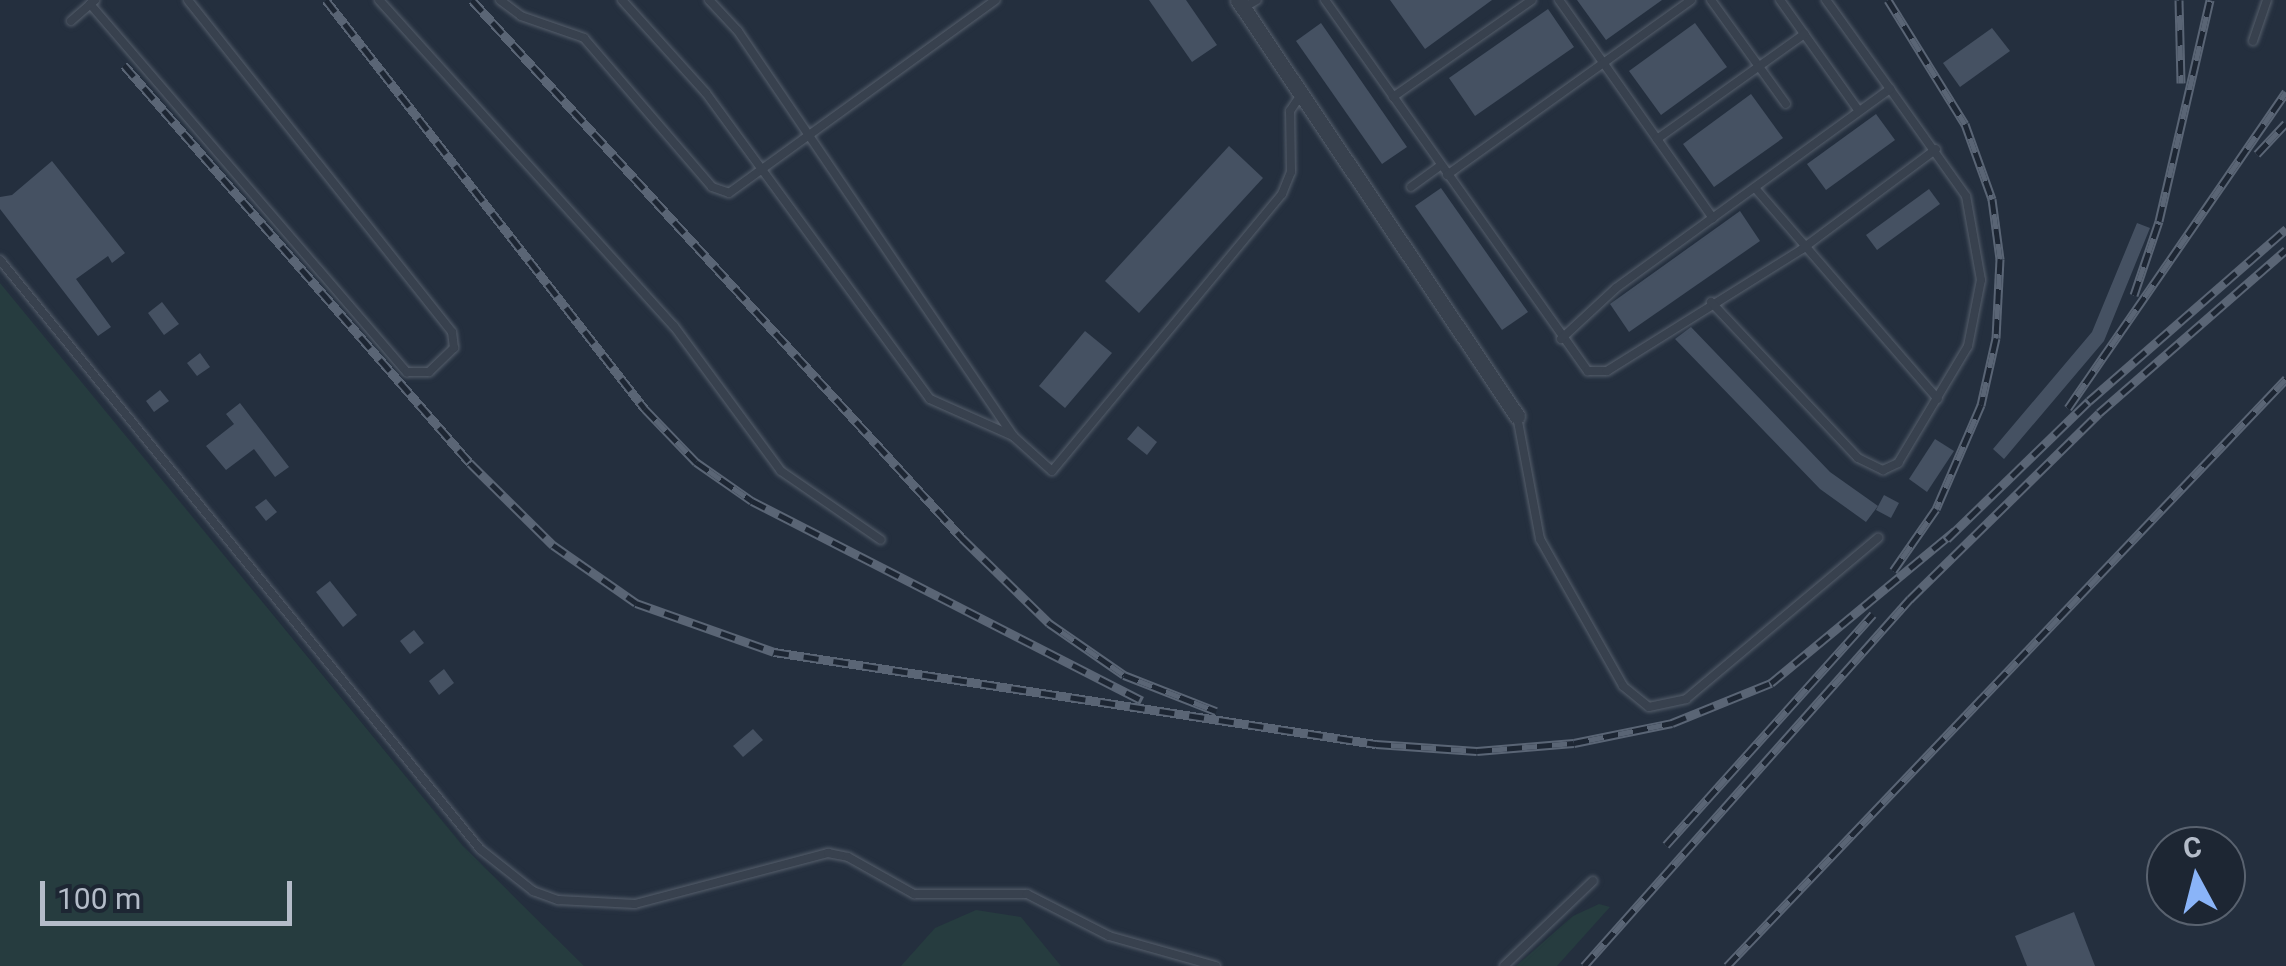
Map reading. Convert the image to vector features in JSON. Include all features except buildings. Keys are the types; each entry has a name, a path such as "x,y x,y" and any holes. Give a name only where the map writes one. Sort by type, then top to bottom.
{"street":[{"path":"1246,3 1300,96 1517,416"}],"lane":[{"path":"71,21 93,2 407,372 428,372 454,348 452,332 188,0"},
{"path":"379,0 674,326 781,471 881,540"},
{"path":"500,0 521,16 584,38 608,59 720,192 738,190 996,0"},
{"path":"622,0 656,31 930,400 1014,436"},
{"path":"710,0 811,136 1014,436 1047,469 1062,466 1162,334 1282,194 1291,172 1291,105 1300,96"},
{"path":"1325,0 1588,371 1607,371 1711,302 1802,249 1936,149"},
{"path":"1393,97 1532,0"},
{"path":"1560,0 1713,218"},
{"path":"1447,174 1691,0"},
{"path":"1712,0 1786,104"},
{"path":"1780,0 1859,111"},
{"path":"1711,302 1872,467 1898,463 1968,346 1981,280 1972,213 1936,149 1826,0"},
{"path":"2253,42 2267,0"},
{"path":"1657,139 1804,34"},
{"path":"1562,339 1616,288 1890,88"},
{"path":"1410,187 1440,166"},
{"path":"1755,188 1802,249 1938,399"},
{"path":"0,260 480,849 532,891 558,900 635,904 828,853 848,857 892,888 914,894 1027,894 1110,936 1216,966"},
{"path":"1517,416 1540,538 1624,686 1648,707 1686,699 1878,538"},
{"path":"1504,966 1594,881"}],"green space":[{"path":"0,283 463,846 584,966 0,966"},
{"path":"1599,904 1610,907 1557,966 1516,966 1573,916"},
{"path":"976,910 1021,917 1061,966 901,966 935,928"}],"railway":[{"path":"326,0 645,409 696,462 752,501 1142,701"},
{"path":"472,0 962,538 1049,623 1124,675 1216,711"},
{"path":"1888,0 1965,124 1992,199 2000,259 1996,338 1981,405 1936,509 1893,571"},
{"path":"2179,0 2181,83"},
{"path":"2134,295 2159,221 2210,0"},
{"path":"124,65 470,463 553,545 636,603 774,652 1376,744 1477,751 1574,743 1672,723 1771,683 1955,531"},
{"path":"2068,408 2286,92"},
{"path":"2257,154 2286,123"},
{"path":"1947,539 2089,401 2286,229"},
{"path":"1584,966 1910,599 2099,413 2286,250"},
{"path":"1727,966 2286,379"},
{"path":"1666,845 1873,614"}]}
